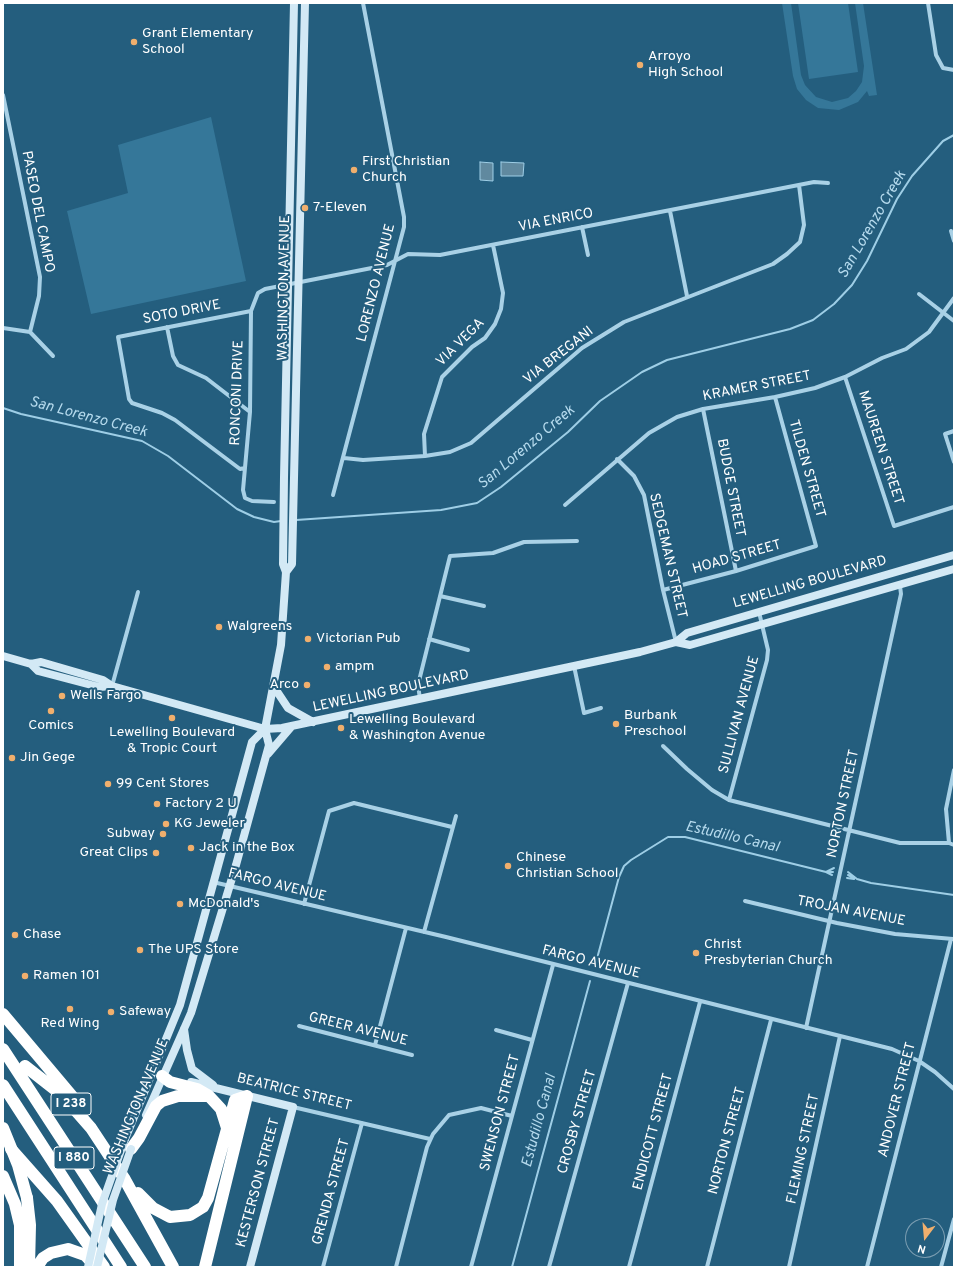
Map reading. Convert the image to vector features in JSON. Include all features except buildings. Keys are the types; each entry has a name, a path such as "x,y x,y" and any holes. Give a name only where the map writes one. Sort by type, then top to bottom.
{"highway":[{"path":"3,1014 87,1113 95,1125 108,1152"},
{"name":"I 880","path":"3,1049 145,1267"},
{"name":"I 880","path":"3,1063 135,1267"},
{"name":"I 238","path":"25,1066 51,1085 72,1105 108,1152 116,1166"},
{"path":"157,1074 170,1082 197,1090 213,1092"},
{"name":"I 880","path":"3,1085 122,1267"},
{"path":"213,1092 221,1109 227,1129"},
{"path":"128,1144 140,1138 156,1106 162,1101 178,1096 213,1092"},
{"path":"116,1166 143,1199 158,1212 170,1217 190,1215 203,1207 208,1198 235,1100 247,1096"},
{"path":"205,1267 247,1096"},
{"path":"3,1128 18,1165 27,1198 30,1225 29,1267"},
{"path":"3,1141 48,1189 104,1267"},
{"path":"116,1166 173,1267"},
{"path":"3,1176 15,1204 20,1225 20,1267"},
{"path":"37,1267 43,1258 51,1253 68,1249 85,1255 97,1267"}],"main road":[{"name":"WASHINGTON AVENUE","path":"157,1074 184,1029 200,986 229,886 268,745 265,728 281,645 286,572 283,564 285,393 289,284 294,3"},
{"name":"WASHINGTON AVENUE","path":"286,572 292,564 294,511 305,3"},
{"name":"LEWELLING BOULEVARD","path":"3,656 31,664 41,662 103,680 112,686 265,728 292,726 640,652 676,642 687,633 954,555"},
{"path":"900,586 905,569"},
{"name":"LEWELLING BOULEVARD","path":"676,642 690,645 900,586 954,569"},
{"path":"274,687 288,708 313,722"},
{"path":"265,758 292,726"},
{"name":"WASHINGTON AVENUE","path":"88,1267 102,1204 157,1074 181,1000 252,742 265,728"},
{"path":"184,1029 192,1069 213,1092"},
{"name":"BEATRICE STREET","path":"213,1092 247,1096 293,1107"},
{"name":"KESTERSON STREET","path":"250,1267 293,1107"},
{"name":"WASHINGTON AVENUE","path":"97,1267 128,1144"}],"street":[{"name":"LORENZO AVENUE","path":"333,495 404,227 404,217 363,3"},
{"path":"928,3 936,55 943,68 954,70"},
{"name":"PASEO DEL CAMPO","path":"3,95 40,277 39,296 30,332"},
{"name":"VIA ENRICO","path":"289,284 387,265 408,254 440,255 814,182 828,183"},
{"name":"VIA BREGANI","path":"344,458 363,460 425,456 450,452 471,443 582,348 624,322 687,296 773,264 788,254 800,242 804,225 799,185"},
{"path":"670,211 687,296"},
{"path":"582,227 588,255"},
{"path":"951,231 954,241"},
{"name":"VIA VEGA","path":"425,456 424,434 442,377 472,347 485,338 495,324 501,309 503,293 493,245"},
{"name":"RONCONI DRIVE","path":"274,502 252,501 245,498 243,485 250,412 251,311 258,293 265,289 289,284"},
{"path":"919,294 954,321"},
{"name":"KRAMER STREET","path":"565,504 649,433 677,417 703,409 775,397 815,388 845,377 882,358 906,349 929,332 942,312 954,298"},
{"name":"SOTO DRIVE","path":"245,468 240,469 175,420 162,413 132,403 129,399 118,337 251,311"},
{"path":"167,327 173,356 178,364 206,378 250,412"},
{"path":"3,328 30,332 53,356"},
{"name":"MAUREEN STREET","path":"845,377 894,526 954,507"},
{"name":"TILDEN STREET","path":"775,397 816,546"},
{"name":"BUDGE STREET","path":"703,409 736,571"},
{"path":"954,431 945,434 954,462"},
{"name":"SEDGEMAN STREET","path":"617,459 634,476 644,495 663,590 676,642"},
{"path":"420,698 418,685 450,556 493,553 524,542 577,541"},
{"name":"HOAD STREET","path":"663,590 736,571 816,546"},
{"name":"NORTON STREET","path":"806,1028 901,594 900,586"},
{"path":"112,686 138,592"},
{"path":"440,596 484,606"},
{"name":"SULLIVAN AVENUE","path":"729,800 767,660 768,650 759,612"},
{"path":"429,639 468,650"},
{"path":"574,666 584,713 601,708"},
{"path":"663,746 686,770 712,790 729,800 900,843 949,843 954,845"},
{"path":"949,843 946,809 954,770"},
{"path":"304,904 329,811 354,803 452,827"},
{"path":"424,932 456,816"},
{"name":"FARGO AVENUE","path":"213,881 892,1049 919,1061 935,1072 954,1089"},
{"name":"TROJAN AVENUE","path":"745,901 830,922 895,934 953,939"},
{"path":"375,1045 406,928"},
{"name":"ANDOVER STREET","path":"867,1267 919,1061 953,939"},
{"name":"SWENSON STREET","path":"471,1267 553,965"},
{"name":"CROSBY STREET","path":"549,1267 628,983"},
{"name":"ENDICOTT STREET","path":"629,1267 700,1002"},
{"name":"NORTON STREET","path":"707,1267 771,1020"},
{"name":"GREER AVENUE","path":"299,1026 412,1054"},
{"path":"496,1030 532,1040"},
{"name":"FLEMING STREET","path":"789,1267 840,1036"},
{"name":"BEATRICE STREET","path":"293,1107 430,1139"},
{"path":"396,1267 430,1139 449,1114 481,1108 512,1116"},
{"name":"GRENDA STREET","path":"324,1267 362,1123"},
{"path":"942,1267 954,1219"}],"shaded area":[{"path":"782,3 791,3 801,75 805,85 816,97 832,102 848,98 856,91 862,82 864,66 855,3 863,3 877,95 869,96 867,91 858,102 839,110 818,108 806,100 797,89 793,76"},
{"path":"798,3 848,3 858,72 809,79"},
{"path":"211,117 246,281 91,314 67,211 128,193 118,145"},
{"path":"480,162 493,163 493,181 480,180"},
{"path":"501,162 524,163 523,176 501,176"}],"waterway":[{"name":"San Lorenzo Creek","path":"296,520 441,510 477,503 501,487 568,432 600,401 642,372 667,360 790,329 813,320 834,304 852,285 867,261 897,199 912,176 943,141 954,135"},
{"name":"San Lorenzo Creek","path":"3,408 21,414 142,441 168,456 237,509 254,517 274,522 281,521"},
{"name":"Estudillo Canal","path":"595,966 619,877 624,866 668,837 685,837 826,872 834,868"},
{"name":"Estudillo Canal","path":"826,872 832,875"},
{"name":"Estudillo Canal","path":"827,872 833,872"},
{"name":"Estudillo Canal","path":"848,872 857,879 871,883 954,895"},
{"name":"Estudillo Canal","path":"848,875 854,878"},
{"name":"Estudillo Canal","path":"847,878 854,879"},
{"name":"Estudillo Canal","path":"512,1267 590,981"}],"place":[{"name":"Grant Elementary School","path":"134,42"},
{"name":"Arroyo High School","path":"640,65"},
{"name":"First Christian Church","path":"354,170"},
{"name":"7-Eleven","path":"305,208"},
{"name":"Walgreens","path":"219,627"},
{"name":"Victorian Pub","path":"308,639"},
{"name":"ampm","path":"327,667"},
{"name":"Arco","path":"307,685"},
{"name":"Wells Fargo","path":"62,696"},
{"name":"Comics","path":"51,711"},
{"name":"Lewelling Boulevard & Tropic Court","path":"172,718"},
{"name":"Burbank Preschool","path":"616,724"},
{"name":"Lewelling Boulevard & Washington Avenue","path":"341,728"},
{"name":"Jin Gege","path":"12,758"},
{"name":"99 Cent Stores","path":"108,784"},
{"name":"Factory 2 U","path":"157,804"},
{"name":"KG Jeweler","path":"166,824"},
{"name":"Subway","path":"163,834"},
{"name":"Jack in the Box","path":"191,848"},
{"name":"Great Clips","path":"156,853"},
{"name":"Chinese Christian School","path":"508,866"},
{"name":"McDonald's","path":"180,904"},
{"name":"Chase","path":"15,935"},
{"name":"The UPS Store","path":"140,950"},
{"name":"Christ Presbyterian Church","path":"696,953"},
{"name":"Ramen 101","path":"25,976"},
{"name":"Red Wing","path":"70,1009"},
{"name":"Safeway","path":"111,1012"}]}
